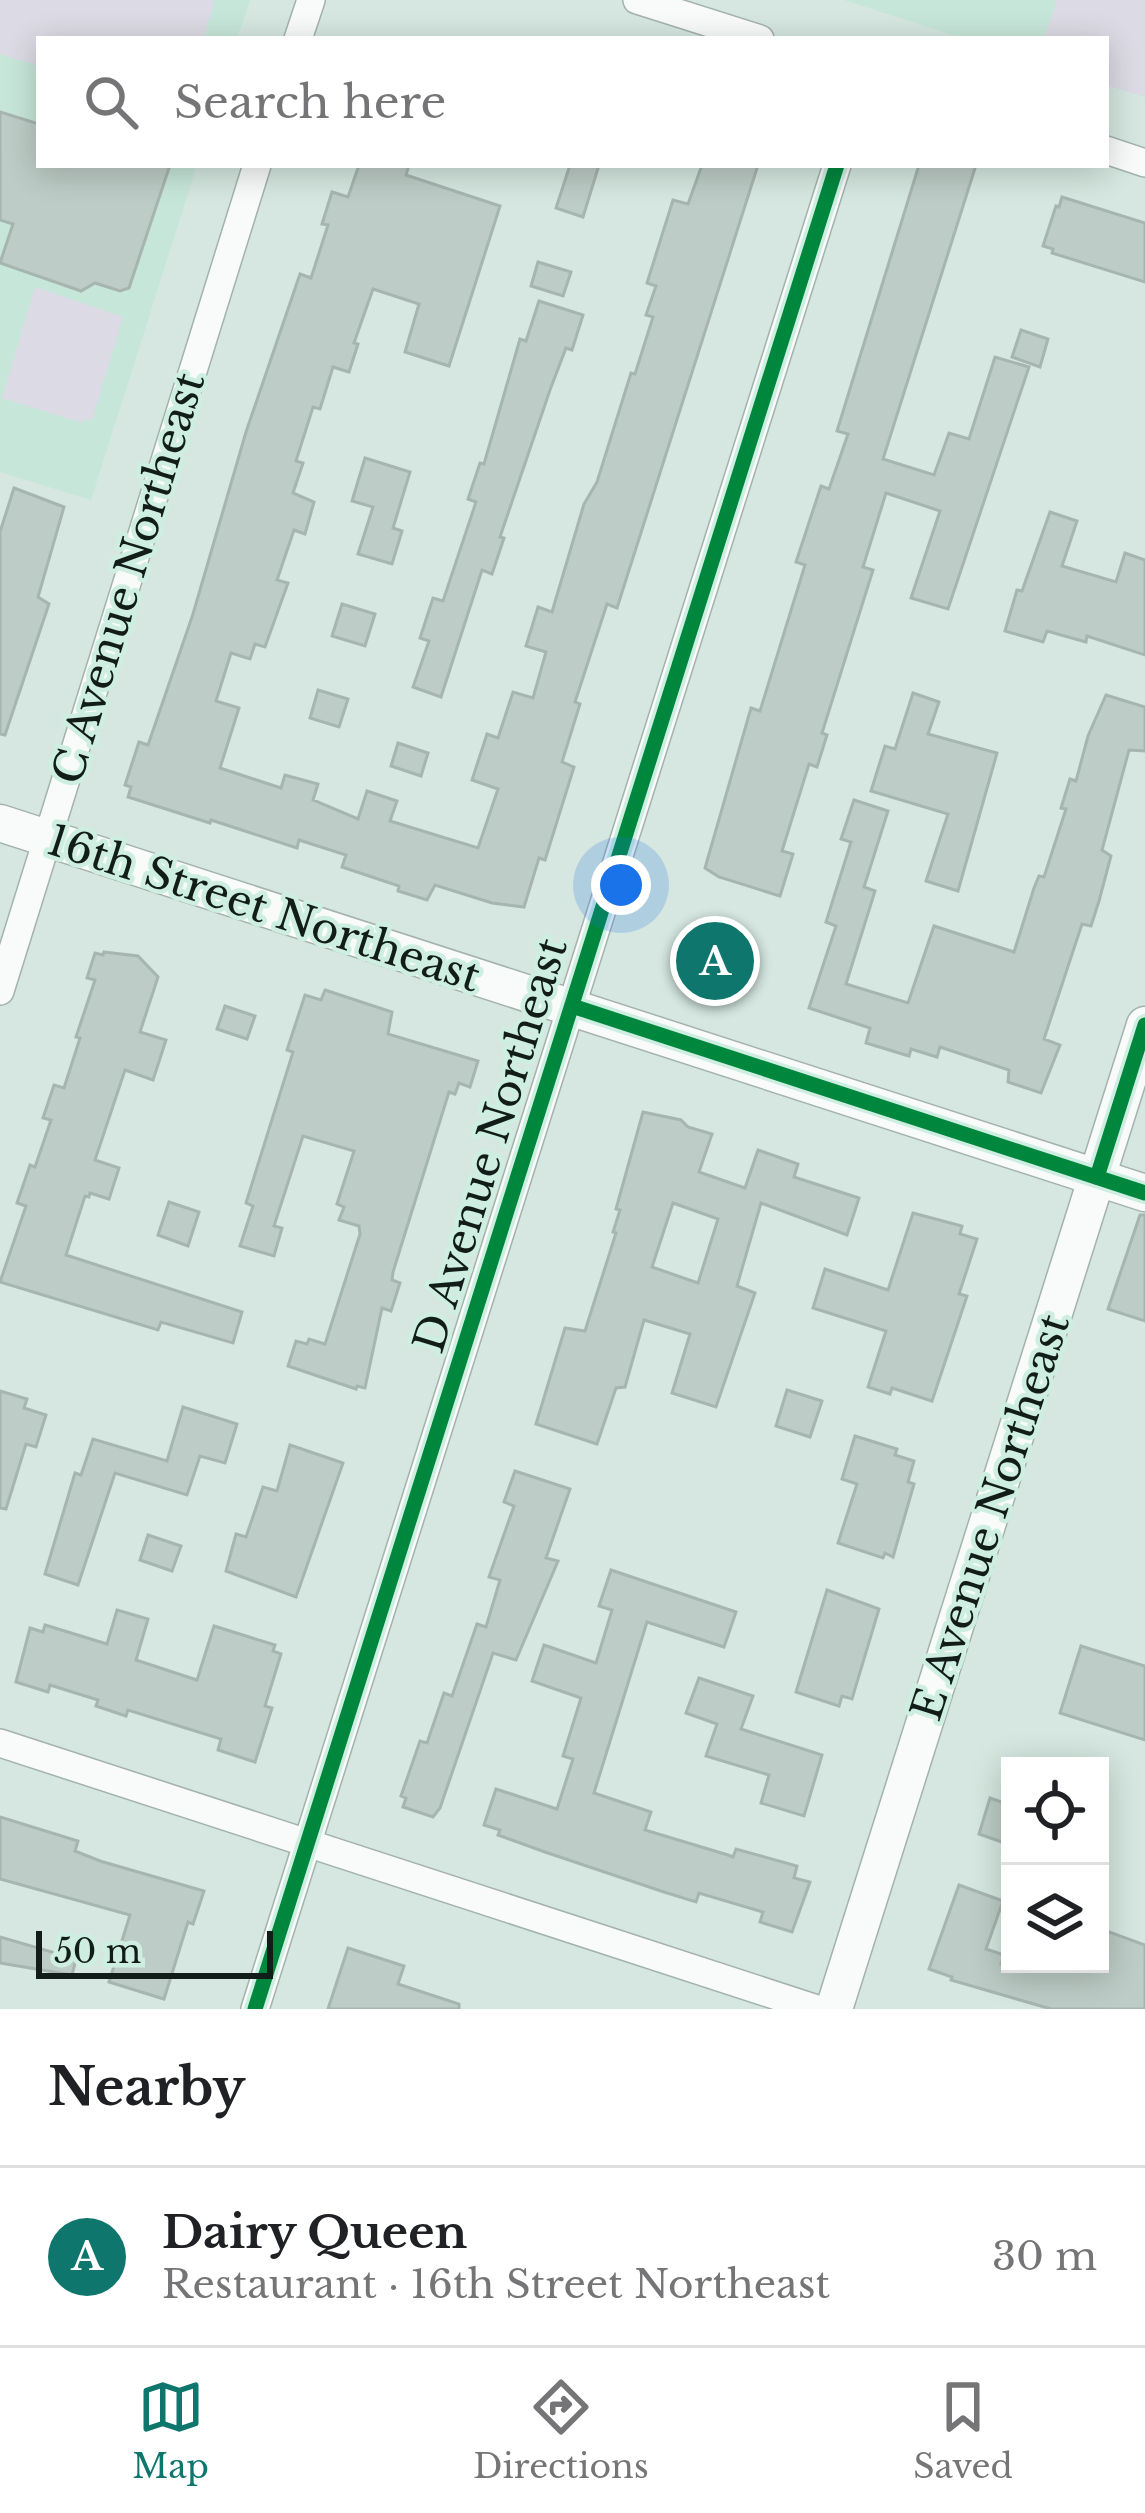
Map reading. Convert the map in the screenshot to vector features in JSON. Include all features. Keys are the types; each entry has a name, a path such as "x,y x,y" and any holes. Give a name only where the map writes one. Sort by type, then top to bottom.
{"street":[{"path":"299,36 310,0"},
{"path":"637,0 751,36"},
{"path":"1109,152 1145,163"},
{"name":"C Avenue Northeast","path":"0,992 256,168"},
{"name":"D Avenue Northeast","path":"255,2009 836,168"},
{"name":"16th Street Northeast","path":"0,824 1145,1193"},
{"name":"E Avenue Northeast","path":"834,2009 1145,1025"},
{"path":"0,1744 817,2009"}],"shaded area":[{"path":"0,0 250,0 238,36 36,36 36,168 196,168 91,500 0,472"},
{"path":"0,0 215,0 204,36 36,36 36,65 0,54"},
{"path":"844,0 1145,0 1145,97 1109,85 1109,36 956,36"},
{"path":"1057,0 1145,0 1145,97 1109,86 1109,36 1045,36"},
{"path":"35,287 123,317 92,420 83,423 2,398"}],"building":[{"path":"0,112 36,123 36,168 169,168 129,288 120,291 95,283 81,291 0,263 13,224 0,220"},
{"path":"358,168 408,168 406,175 500,206 449,366 405,352 419,304 373,289 349,372 333,367 320,409 313,407 296,461 303,463 293,493 314,502 305,534 294,530 277,580 288,583 265,647 255,644 250,659 231,653 216,701 239,708 220,768 281,788 285,775 318,784 313,800 358,819 367,791 397,801 390,821 478,848 498,789 472,780 487,734 498,738 513,692 533,698 546,652 526,646 538,607 552,612 584,504 597,482 631,373 635,374 653,317 646,315 656,286 647,283 673,200 688,204 701,168 757,168 617,608 607,604 575,702 580,704 562,762 574,767 545,860 539,858 524,907 492,903 435,885 427,900 342,867 346,855 299,840 297,848 210,823 128,797 131,787 125,785 139,742 148,745 193,614 246,432 300,274 311,278 328,225 322,224 332,192 348,197"},
{"path":"569,168 598,168 583,217 556,208"},
{"path":"918,168 975,168 883,459 934,475 949,433 969,439 995,357 1029,367 948,609 911,598 940,511 886,493 863,567 873,570 822,733 827,735 817,767 809,764 782,851 793,854 780,896 705,868 751,708 760,711 805,565 796,562 821,486 829,489 848,434 837,431"},
{"path":"1062,197 1145,223 1145,282 1052,253 1053,249 1043,246"},
{"path":"538,262 571,272 563,296 531,286"},
{"path":"539,301 583,315 572,350 566,348 550,390 492,574 482,570 441,697 413,687 429,641 420,638 433,598 443,601 476,502 468,499 480,463 484,464 520,339 526,341"},
{"path":"1021,330 1048,339 1040,367 1012,357"},
{"path":"365,458 410,472 393,528 402,531 392,564 358,554 373,507 352,501"},
{"path":"14,488 64,507 38,597 49,604 5,735 0,734 0,532"},
{"path":"1050,512 1077,521 1062,566 1116,582 1125,553 1145,560 1145,655 1087,636 1086,642 1047,631 1043,642 1005,631"},
{"path":"342,604 375,614 365,646 332,636"},
{"path":"318,690 348,699 339,727 310,718"},
{"path":"913,693 939,702 928,734 997,753 958,891 926,881 948,814 871,791 885,746 895,749"},
{"path":"1106,695 1145,707 1145,751 1129,750 1102,850 1111,856 1099,901 1091,926 1082,924 1044,1039 1060,1045 1041,1093 1008,1082 1009,1070 940,1047 937,1057 911,1049 909,1056 866,1043 870,1028 809,1008 836,926 826,922 851,842 841,839 854,800 888,811 864,887 875,891 846,984 908,1003 934,926 1014,952 1034,888 1039,876 1044,877 1066,809 1061,808 1070,779 1076,781"},
{"path":"398,743 428,753 421,776 391,766"},
{"path":"705,934 739,945 723,995 689,984"},
{"path":"95,953 138,956 158,977 140,1032 166,1040 153,1080 125,1070 95,1160 119,1168 109,1199 85,1196 66,1255 242,1312 233,1343 161,1322 158,1330 0,1282 26,1206 17,1203 51,1120 43,1118 54,1085 64,1088 80,1038 76,1037 95,980 87,978"},
{"path":"325,990 392,1012 388,1034 478,1061 470,1087 459,1083 455,1094 449,1092 393,1272 392,1280 400,1283 391,1311 382,1308 365,1388 356,1389 288,1366 296,1341 325,1344 360,1234 359,1226 339,1220 344,1207 337,1204 354,1151 303,1136 274,1226 282,1228 274,1256 240,1246 253,1206 246,1203 293,1052 287,1050 305,995 321,1000"},
{"path":"225,1006 255,1016 247,1039 217,1029"},
{"path":"643,1112 681,1120 712,1134 699,1172 745,1188 758,1150 798,1164 794,1177 859,1198 847,1235 761,1203 737,1286 755,1293 716,1407 672,1393 690,1334 644,1320 625,1387 616,1388 597,1444 536,1424 565,1328 585,1331 616,1233 620,1210 616,1209","holes":["673,1203 718,1219 698,1283 652,1267"]},
{"path":"169,1202 199,1212 188,1246 158,1235"},
{"path":"913,1213 962,1226 960,1234 977,1239 959,1294 967,1296 932,1401 892,1388 890,1394 868,1387 886,1331 813,1308 825,1269 888,1290"},
{"path":"1140,1215 1145,1215 1145,1321 1108,1309"},
{"path":"787,1390 822,1401 810,1437 776,1426"},
{"path":"0,1391 27,1399 24,1408 46,1415 36,1447 26,1444 6,1509 0,1508"},
{"path":"183,1407 237,1424 225,1463 200,1456 187,1495 115,1473 78,1585 45,1574 75,1473 81,1475 93,1439 167,1461"},
{"path":"855,1436 897,1449 895,1455 914,1461 908,1482 914,1484 893,1557 838,1543 857,1484 842,1479"},
{"path":"290,1445 343,1463 296,1597 226,1571 236,1534 246,1537 263,1487 277,1491"},
{"path":"515,1471 570,1489 546,1558 558,1561 516,1660 493,1653 433,1817 403,1807 406,1798 401,1796 420,1741 427,1743 444,1693 452,1696 477,1624 486,1627 500,1580 489,1577 514,1506 504,1502"},
{"path":"148,1535 181,1546 172,1571 140,1560"},
{"path":"611,1570 736,1612 724,1647 647,1622 594,1793 651,1812 645,1830 733,1857 736,1849 797,1866 794,1878 810,1882 792,1932 760,1922 763,1912 699,1893 696,1902 498,1835 500,1830 484,1825 496,1789 557,1809 573,1759 563,1756 581,1698 532,1681 544,1645 596,1663 612,1610 599,1606"},
{"path":"827,1590 879,1609 852,1699 842,1696 839,1706 796,1692"},
{"path":"117,1610 148,1619 136,1660 197,1680 214,1626 275,1645 273,1651 281,1654 265,1706 272,1708 255,1762 218,1750 221,1739 128,1710 126,1716 96,1706 98,1700 50,1685 48,1692 16,1682 30,1628 43,1632 45,1625 107,1644"},
{"path":"1081,1646 1145,1666 1145,1740 1060,1713"},
{"path":"699,1678 753,1696 741,1729 822,1755 804,1816 761,1803 769,1775 706,1756 717,1724 686,1713"},
{"path":"990,1798 1001,1802 1001,1842 979,1834"},
{"path":"0,1817 78,1841 75,1851 100,1861 204,1891 193,1924 188,1922 164,1999 109,1982 130,1915 0,1879"},
{"path":"959,1885 1001,1900 986,1949 1001,1954 1001,1973 1109,1973 1109,1932 1145,1945 1145,2009 1051,2009 929,1969"},
{"path":"0,1937 76,1959 72,1975 0,1963"},
{"path":"348,1948 404,1966 398,1984 459,2004 459,2009 328,2009"}],"cycle path":[{"path":"255,2009 836,168"},
{"path":"572,1006 1145,1193"},
{"path":"1097,1177 1145,1025"}],"place":[{"name":"Dairy Queen","path":"715,961"}]}
